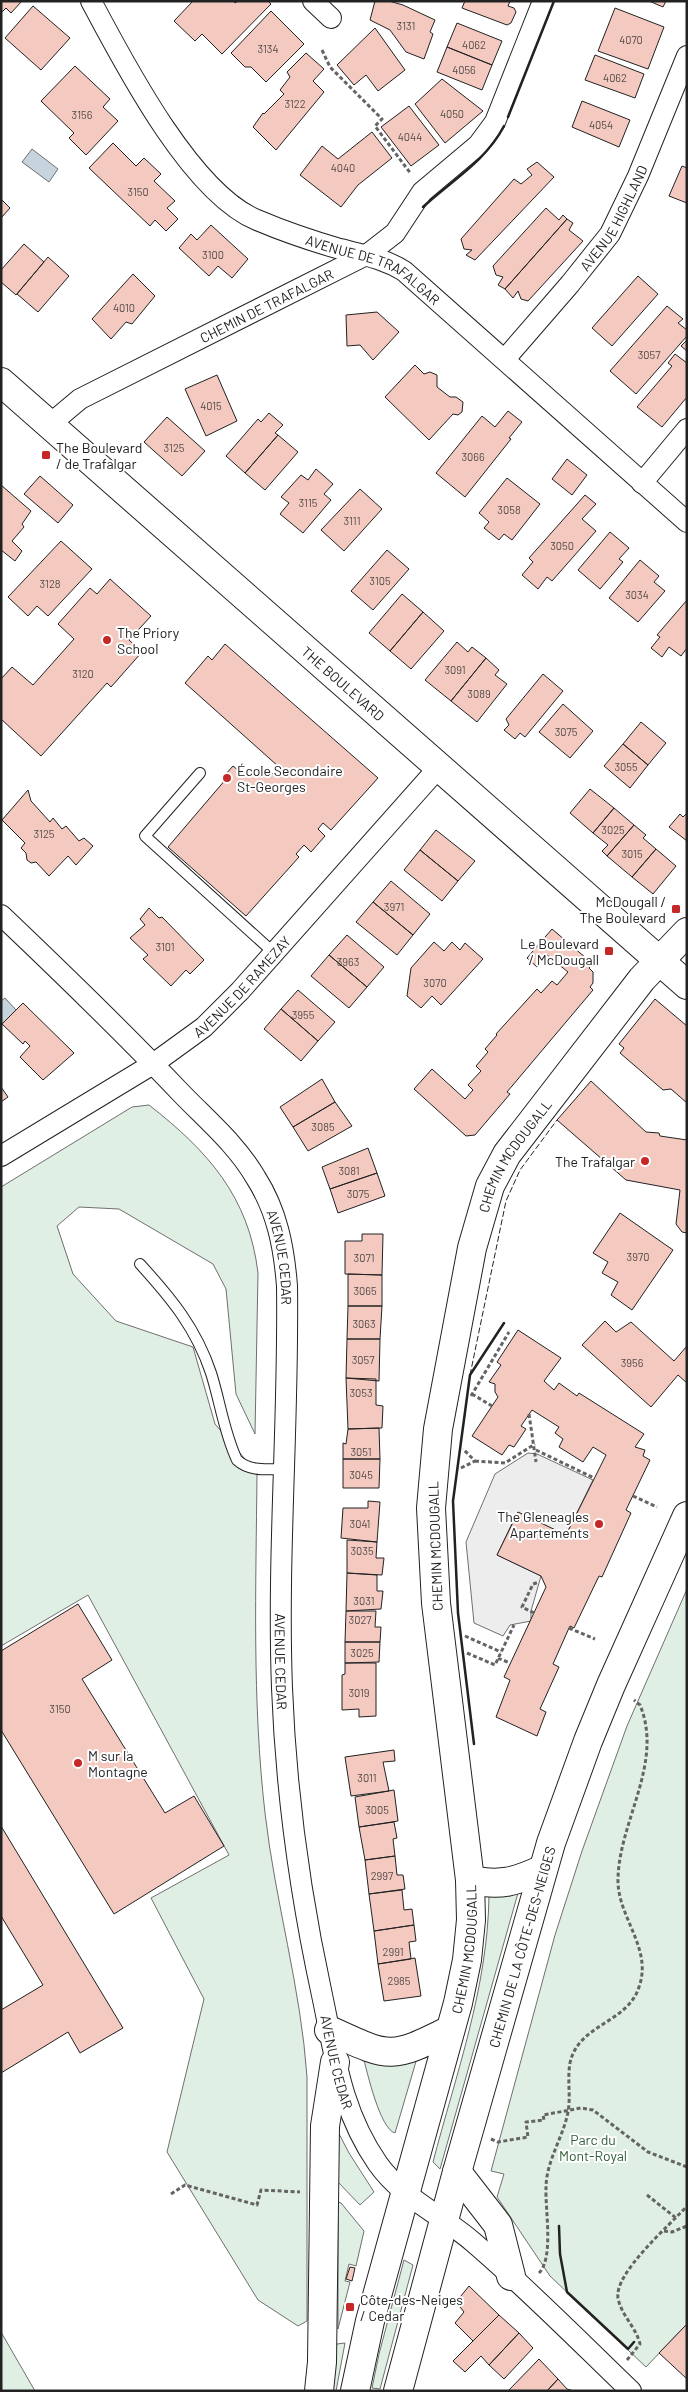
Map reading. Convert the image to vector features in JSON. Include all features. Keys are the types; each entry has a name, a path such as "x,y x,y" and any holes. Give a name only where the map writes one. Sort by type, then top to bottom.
{"main road":[{"name":"THE BOULEVARD","path":"1,382 687,985"},
{"name":"CHEMIN MCDOUGALL","path":"355,2391 363,2347 406,2194 467,1960 471,1920 470,1880 436,1603 431,1508 438,1429 472,1248 490,1186 507,1154 548,1098 642,979 687,932"},
{"name":"CHEMIN DE LA CÔTE-DES-NEIGES","path":"398,2391 457,2172 543,1869 588,1741 687,1516"},
{"path":"470,1880 488,1884 506,1883 543,1869"},
{"path":"328,2030 371,2049 392,2053 410,2050 450,2030"},
{"path":"319,2391 322,2362 325,2126 335,2062"},
{"path":"457,2172 498,2225 511,2276"}],"street":[{"name":"AVENUE DE TRAFALGAR","path":"91,1 118,52 161,122 202,178 227,202 255,219 341,249 368,254 390,262 404,271 687,522"},
{"path":"313,1 331,18"},
{"name":"CHEMIN DE TRAFALGAR","path":"49,424 80,399 368,254 395,233 422,192 478,145 495,122 543,1"},
{"name":"AVENUE HIGHLAND","path":"505,359 570,284 610,234 638,176 687,56"},
{"path":"642,482 687,429"},
{"name":"AVENUE DE RAMEZAY","path":"1,1156 153,1064 193,1036 216,1016 439,767"},
{"name":"AVENUE CEDAR","path":"1,914 153,1064 240,1154 262,1188 277,1222 283,1248 287,1286 282,1667 286,1766 300,1885 328,2030 346,2105 362,2138 383,2170 406,2194 470,2239 631,2391"}],"lane":[{"path":"200,773 145,836 274,953"},
{"path":"140,1264 182,1312 196,1338 210,1370 237,1460 243,1465 253,1468 284,1469"}],"path":[{"path":"322,50 330,66 382,119 375,126 412,176"},
{"path":"468,1403 509,1332"},
{"path":"472,1394 492,1406"},
{"path":"529,1414 536,1450 536,1462"},
{"path":"460,1476 464,1440"},
{"path":"461,1468 475,1461 505,1463 535,1444"},
{"path":"463,1449 475,1461"},
{"path":"536,1450 594,1478"},
{"path":"633,1496 657,1506"},
{"path":"534,1613 522,1607 533,1584 539,1582"},
{"path":"464,1629 466,1652 494,1665 514,1625"},
{"path":"569,1628 595,1639"},
{"path":"464,1636 501,1652"},
{"path":"498,1658 510,1663"},
{"path":"542,2269 547,2233 546,2178 568,2111 569,2066 575,2048 588,2033 630,2004 639,1989 642,1979 640,1952 618,1890 620,1861 641,1784 646,1756 644,1718 640,1705 634,1700"},
{"path":"493,2140 498,2142 528,2136 526,2122 544,2120 544,2115 581,2108 594,2110 648,2152 687,2166"},
{"path":"171,2194 185,2185 257,2205 261,2190 301,2192"},
{"path":"648,2195 676,2218"},
{"path":"630,2356 640,2344 620,2306 619,2286 638,2259 687,2206"},
{"path":"664,2231 672,2232 687,2226"}],"green space":[{"path":"149,1105 190,1140 207,1158 235,1199 245,1221 253,1246 258,1273 255,1434 236,1394 226,1289 213,1264 119,1209 79,1207 57,1226 73,1274 116,1321 193,1347 215,1424 257,1473 256,1686 261,1771 269,1846 294,1978 307,2077 307,2321 298,2326 258,2300 167,2152 204,1999 151,1898 229,1855 88,1595 1,1646 1,1187 132,1107"},
{"name":"Parc du Mont-Royal","path":"687,1589 687,2324 646,2367 550,2276 497,2197 504,2174 491,2171 555,1935 582,1851 627,1726"},
{"path":"518,1893 440,2169 433,2162 461,2063 477,1997 487,1929 489,1895"},
{"path":"363,2056 417,2058 395,2133 389,2129 379,2111"},
{"path":"336,2128 349,2153 374,2192 360,2205 337,2181"},
{"path":"336,2201 341,2203 364,2231 356,2266 349,2264 345,2281 350,2282 338,2329 338,2221"},
{"path":"404,2260 413,2265 380,2389 372,2388 379,2354"},
{"path":"1,2332 35,2391 1,2391"},
{"path":"345,2343 336,2391 326,2391 331,2361 337,2344"}],"shaded area":[{"path":"32,149 58,169 49,182 22,162"},
{"path":"5,998 17,1011 1,1026 1,1001"},
{"path":"528,1453 537,1454 593,1480 566,1535 517,1513 497,1555 541,1576 531,1611 531,1621 510,1625 503,1636 474,1623 466,1542 495,1474"}],"building":[{"path":"1,1 22,1 11,13 6,8 1,13"},
{"path":"193,1 233,1 235,3 238,1 268,1 271,4 222,54 202,34 195,41 174,21"},
{"path":"375,1 389,1 403,5 435,20 430,32 433,34 424,59 406,52 390,30 370,20"},
{"path":"465,1 510,1 508,6 514,8 516,12 511,23 507,25 462,8"},
{"path":"649,1 666,1 663,7"},
{"path":"33,6 70,38 41,70 5,38"},
{"path":"615,8 664,27 648,69 598,51"},
{"path":"271,11 304,44 266,82 251,67 245,67 231,53"},
{"path":"457,23 502,41 492,65 447,47"},
{"path":"375,28 405,70 378,91 366,75 354,85 337,65"},
{"path":"447,47 492,65 482,90 437,72"},
{"path":"306,53 324,69 313,81 324,92 276,150 253,127 263,113 284,94 280,90 290,77 287,72"},
{"path":"595,55 644,74 635,98 585,80"},
{"path":"75,66 110,99 103,107 118,121 86,155 69,138 74,133 41,101"},
{"path":"442,79 483,111 445,143 415,104"},
{"path":"582,101 630,120 619,147 572,127"},
{"path":"409,106 439,145 411,166 381,127"},
{"path":"372,132 392,158 358,185 341,207 300,175 322,146 338,159"},
{"path":"113,143 136,166 144,158 161,174 154,181 175,201 167,208 178,219 166,231 155,220 150,226 89,168"},
{"path":"537,162 554,177 475,260 466,255 472,250 464,249 461,239 514,179 521,184 532,175 527,169"},
{"path":"682,166 687,168 687,203 669,196"},
{"path":"1,199 10,208 1,218"},
{"path":"546,208 559,220 563,215 567,219 505,289 498,285 503,277 496,275 493,266"},
{"path":"567,219 573,223 569,230 583,241 528,301 521,299 518,291 513,298 505,289"},
{"path":"211,225 248,259 232,278 218,266 209,276 179,248 191,234 197,240"},
{"path":"24,244 44,262 16,295 1,282 1,270"},
{"path":"48,257 69,276 38,312 17,294"},
{"path":"133,274 155,296 132,324 126,322 111,339 92,319"},
{"path":"638,276 658,294 612,346 592,328"},
{"path":"667,306 683,319 678,323 687,330 687,336 636,394 610,371"},
{"path":"377,312 399,332 373,360 360,345 347,346 346,315"},
{"path":"687,340 687,351 681,346"},
{"path":"675,354 687,363 687,397 662,427 637,407 672,366 668,363"},
{"path":"415,365 424,374 430,372 437,375 437,387 450,397 456,397 463,402 462,412 458,415 453,414 429,440 385,397"},
{"path":"217,375 237,421 206,436 185,389"},
{"path":"508,411 522,422 509,438 511,439 465,497 436,473 482,416 495,427"},
{"path":"269,413 283,425 275,433 278,435 245,473 226,456 258,419 261,422"},
{"path":"167,417 205,451 182,476 144,442"},
{"path":"278,435 298,452 265,490 245,473"},
{"path":"567,459 587,475 572,495 552,479"},
{"path":"316,469 333,484 324,494 331,500 303,533 280,514 289,503 281,497 301,475 308,480"},
{"path":"40,476 73,505 58,523 24,494"},
{"path":"507,478 540,504 512,540 504,534 499,540 484,528 489,522 479,513"},
{"path":"1,485 31,511 22,524 24,527 12,541 22,551 15,561 1,550"},
{"path":"360,489 382,509 344,551 321,530"},
{"path":"585,495 596,504 582,519 596,531 552,581 547,577 538,589 522,575 533,562 529,558"},
{"path":"610,532 629,548 619,559 623,562 600,589 578,570"},
{"path":"61,541 92,569 48,616 37,606 28,616 8,597"},
{"path":"387,550 409,569 373,610 351,591"},
{"path":"640,560 659,576 654,582 665,591 638,622 609,598"},
{"path":"110,579 151,616 129,640 142,652 111,687 107,683 41,756 1,719 1,679 12,667 33,685 74,639 58,624 90,588 97,594"},
{"path":"402,594 423,612 390,651 369,633"},
{"path":"687,600 687,648 681,656 669,647 662,657 651,648 660,637 657,635"},
{"path":"423,612 444,631 411,669 390,651"},
{"path":"457,642 468,652 472,647 486,658 451,701 425,680"},
{"path":"225,644 378,778 331,830 323,823 318,829 325,836 311,852 304,845 296,854 299,857 246,916 168,847 226,779 224,776 233,766 245,776 272,774 279,767 185,683 208,656 212,660"},
{"path":"486,658 499,670 495,675 507,684 477,722 451,701"},
{"path":"543,674 563,691 525,737 520,733 515,739 504,730 509,725 506,719"},
{"path":"563,704 593,731 570,758 539,732"},
{"path":"641,722 666,743 648,765 623,744"},
{"path":"623,744 648,765 630,788 604,766"},
{"path":"590,789 614,808 593,833 570,813"},
{"path":"28,790 31,801 50,822 53,818 62,829 66,826 79,841 84,838 93,846 76,865 68,856 49,876 36,862 31,863 27,860 26,853 21,848 25,843 2,820"},
{"path":"614,808 634,825 607,856 602,851 608,845 593,833"},
{"path":"687,813 687,841 669,827 680,814 683,817"},
{"path":"634,825 646,835 643,838 656,849 632,877 607,856"},
{"path":"436,830 475,861 458,881 420,850"},
{"path":"656,849 676,866 653,894 632,877"},
{"path":"420,850 458,881 442,901 404,870"},
{"path":"391,881 430,914 413,935 373,902"},
{"path":"373,902 413,935 397,955 356,922"},
{"path":"149,908 159,918 162,917 204,960 190,974 186,970 171,986 143,959 148,955 130,938 145,925 140,919"},
{"path":"552,929 593,964 589,968 593,972 593,983 590,987 593,990 507,1092 510,1094 475,1135 466,1136 414,1089 432,1069 465,1099 473,1090 468,1085 481,1071 476,1066 488,1052 485,1049 496,1034 537,989 541,993 552,981 557,985 568,972 547,955 537,967 527,958"},
{"path":"347,935 384,967 367,987 329,955"},
{"path":"434,942 444,951 452,942 460,950 465,943 483,959 441,1005 432,996 421,1008 407,996 411,968"},
{"path":"329,955 367,987 349,1008 311,976"},
{"path":"298,990 335,1022 318,1041 281,1009"},
{"path":"655,999 687,1026 687,1103 671,1089 663,1090 620,1053 624,1048 619,1044"},
{"path":"23,1003 74,1053 43,1080 20,1057 30,1046 25,1041 23,1044 2,1024"},
{"path":"281,1009 318,1041 301,1061 264,1029"},
{"path":"322,1079 335,1102 293,1127 280,1107"},
{"name":"The Trafalgar","path":"591,1081 646,1132 659,1133 660,1136 687,1140 687,1233 682,1232 676,1224 680,1190 626,1180 557,1120"},
{"path":"1,1087 8,1097 1,1102"},
{"path":"335,1102 352,1126 308,1151 293,1127"},
{"path":"368,1148 377,1173 330,1189 322,1167"},
{"path":"377,1173 385,1196 338,1213 330,1189"},
{"path":"620,1213 673,1250 632,1310 611,1295 618,1282 602,1273 608,1262 593,1253"},
{"path":"362,1234 383,1234 382,1275 345,1274 345,1241 362,1241"},
{"path":"348,1274 382,1275 382,1306 348,1306"},
{"path":"348,1306 382,1306 380,1339 347,1339"},
{"path":"605,1321 616,1332 631,1322 674,1361 687,1346 687,1383 678,1375 651,1407 582,1345"},
{"name":"The Gleneagles Apartements","path":"518,1330 561,1358 544,1381 554,1390 559,1383 577,1396 579,1393 644,1434 635,1447 645,1450 643,1456 650,1460 626,1510 631,1513 602,1577 599,1576 574,1628 570,1626 553,1664 559,1667 540,1709 546,1712 537,1736 496,1717 510,1680 504,1677 546,1587 541,1576 497,1555 518,1512 566,1535 606,1455 593,1447 583,1462 559,1447 563,1439 555,1433 559,1427 532,1410 521,1426 526,1429 514,1447 509,1445 502,1455 472,1436 498,1397 495,1392 495,1384 489,1382 501,1365 497,1362"},
{"path":"347,1339 380,1339 379,1381 346,1378"},
{"path":"346,1378 376,1379 376,1405 383,1406 382,1428 348,1429"},
{"path":"379,1428 380,1459 343,1459 343,1443 346,1444 348,1429"},
{"path":"343,1459 380,1459 379,1488 343,1488"},
{"path":"368,1501 380,1502 377,1542 341,1538 343,1508 368,1508"},
{"path":"347,1540 377,1542 376,1558 384,1558 382,1575 347,1573"},
{"path":"347,1573 377,1575 377,1591 383,1591 381,1609 346,1611"},
{"name":"M sur la Montagne","path":"78,1604 112,1660 82,1679 165,1813 194,1796 224,1846 114,1914 1,1730 1,1651"},
{"path":"346,1611 376,1611 375,1627 381,1627 380,1642 345,1642"},
{"path":"345,1642 380,1642 379,1662 345,1663"},
{"path":"345,1663 376,1663 376,1716 359,1717 359,1709 342,1710 342,1675 345,1674"},
{"path":"394,1750 395,1761 383,1762 389,1791 351,1796 345,1757"},
{"path":"394,1790 398,1821 359,1827 355,1797"},
{"path":"394,1822 397,1838 393,1839 395,1856 365,1860 359,1827"},
{"path":"1,1826 123,2028 80,2053 68,2032 1,2073 1,2010 43,1985 1,1916"},
{"path":"395,1856 397,1875 403,1875 405,1889 369,1894 365,1860"},
{"path":"402,1890 404,1910 412,1909 414,1925 374,1931 369,1894"},
{"path":"414,1925 416,1941 409,1942 411,1959 378,1964 374,1931"},
{"path":"415,1958 421,1996 384,2001 378,1964"},
{"path":"350,2267 355,2268 352,2281 346,2279"},
{"path":"469,2286 499,2315 473,2341 455,2323 464,2312 456,2302"},
{"path":"499,2315 519,2333 489,2365 481,2356 465,2372 453,2361"},
{"path":"687,2324 687,2379 659,2353"},
{"path":"519,2333 533,2348 504,2379 489,2365"},
{"path":"539,2359 558,2379 547,2391 508,2391"},
{"path":"558,2379 567,2389 574,2391 547,2391"}],"fence":[{"path":"470,1375 506,1201 520,1170 557,1120"}],"wall":[{"path":"508,117 554,1"},
{"path":"423,207 478,160 488,150 504,126"},
{"path":"474,1744 458,1613 453,1501 470,1375 504,1323"},
{"path":"559,2226 560,2254 567,2292 628,2349 634,2342"}],"place":[{"name":"The Boulevard / de Trafalgar","path":"46,455"},
{"name":"The Priory School","path":"107,640"},
{"name":"École Secondaire St-Georges","path":"227,778"},
{"name":"McDougall / The Boulevard","path":"676,909"},
{"name":"Le Boulevard / McDougall","path":"609,951"},
{"name":"The Trafalgar","path":"645,1161"},
{"name":"The Gleneagles Apartements","path":"599,1524"},
{"name":"M sur la Montagne","path":"78,1763"},
{"name":"Côte-des-Neiges / Cedar","path":"350,2307"}]}
